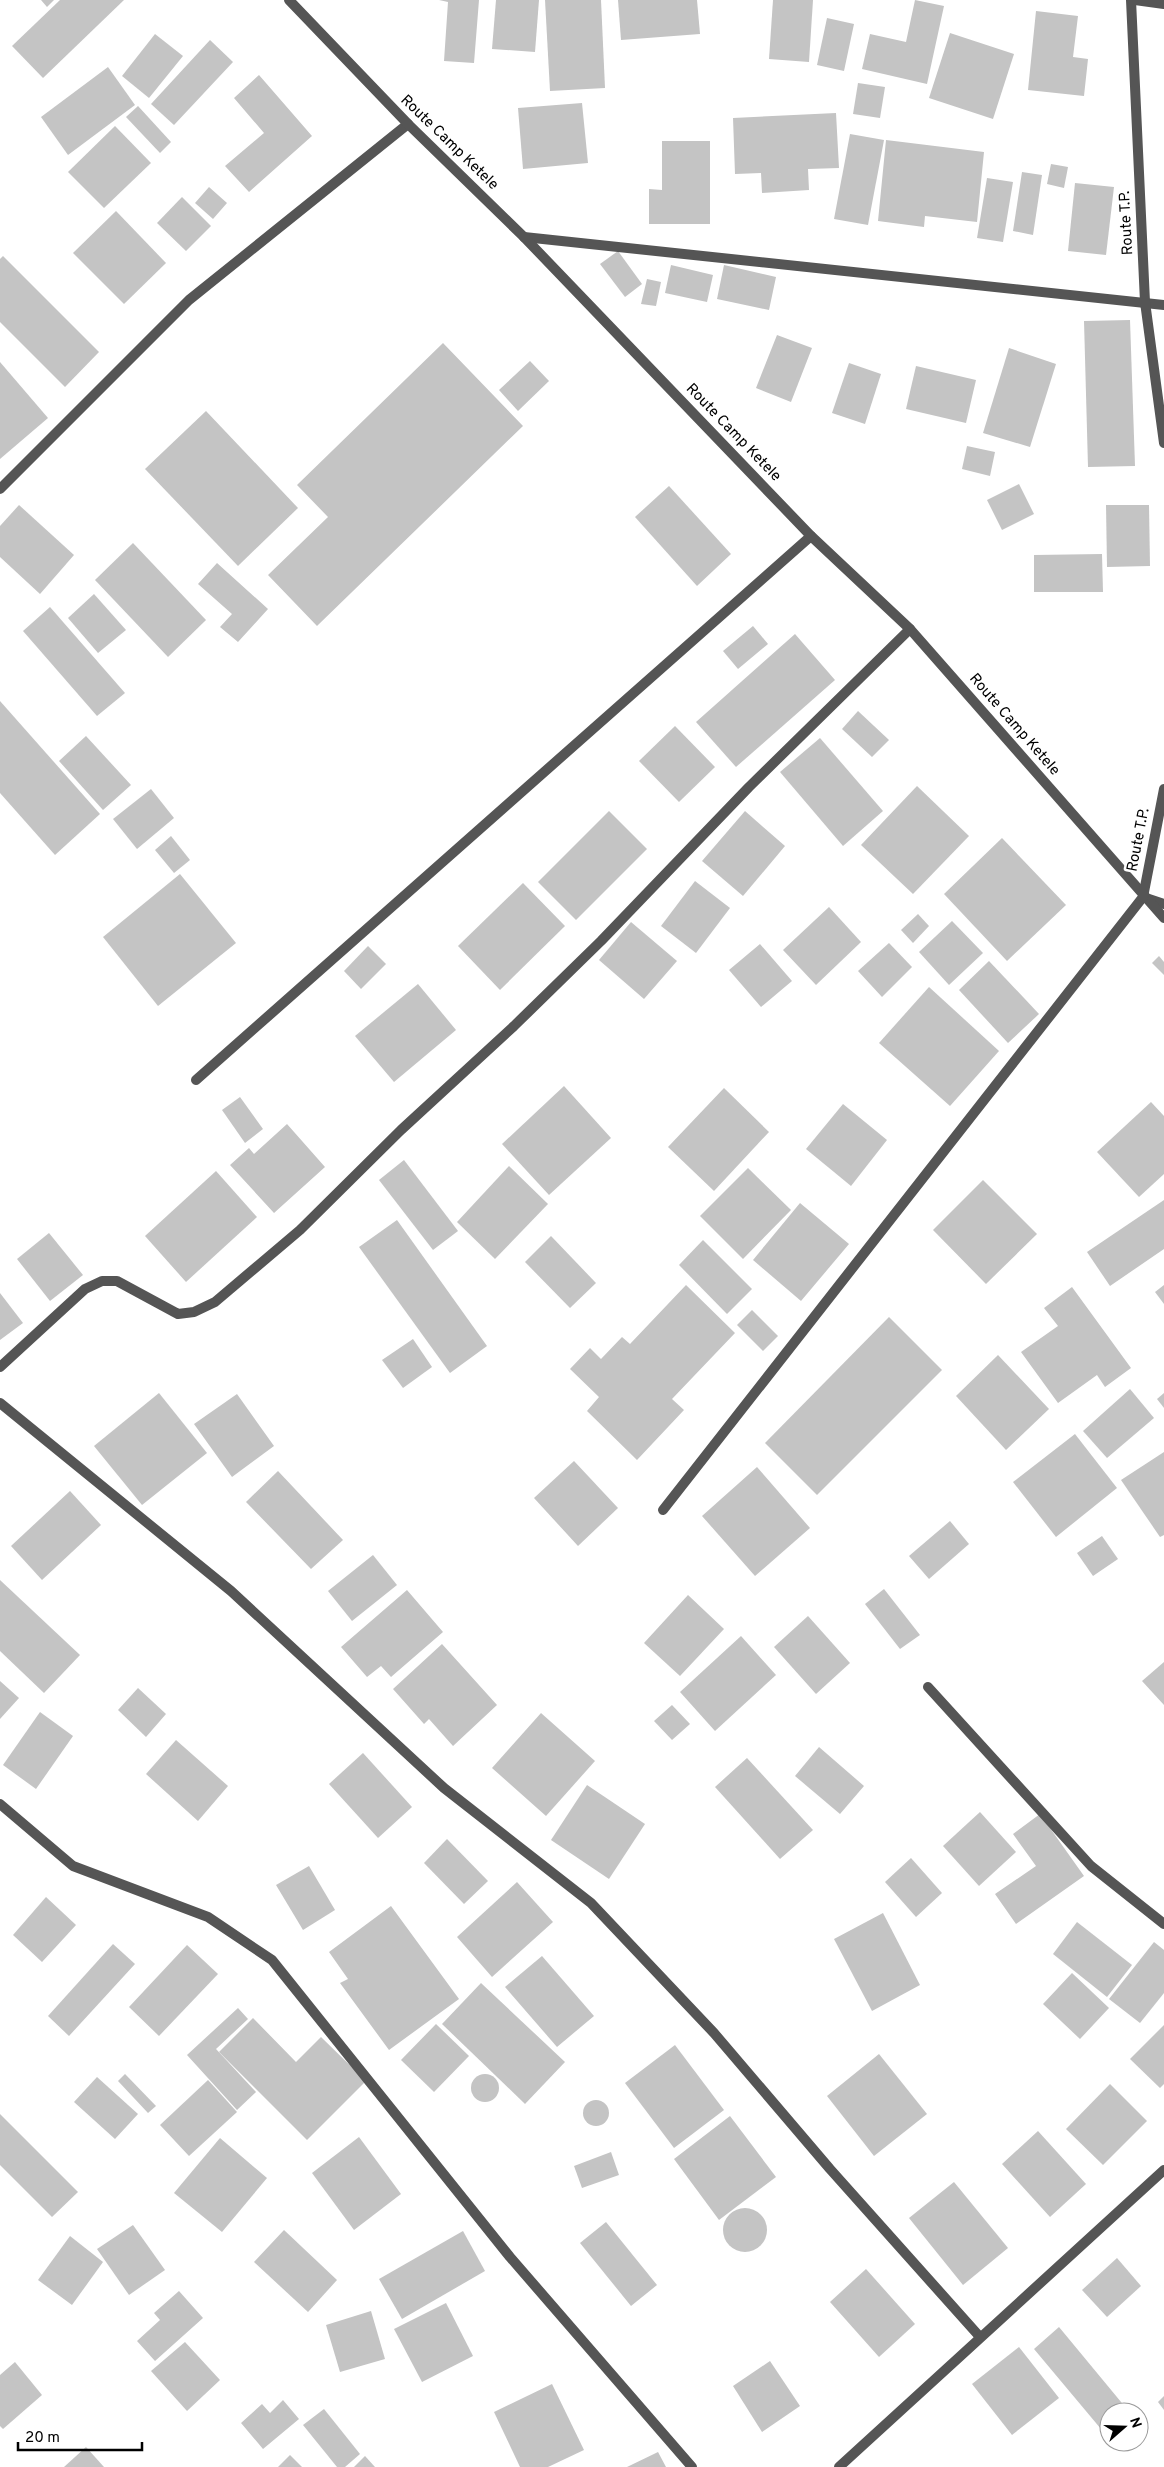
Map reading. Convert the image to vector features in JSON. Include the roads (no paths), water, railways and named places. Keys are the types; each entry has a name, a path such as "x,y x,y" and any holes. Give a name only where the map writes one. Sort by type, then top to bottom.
{"street":[{"name":"Route Camp Ketele","path":"289,0 408,124 524,237 810,536 910,629 1164,918"},
{"name":"Route T.P.","path":"1131,0 1145,302 1164,443"},
{"path":"1136,0 1164,4"},
{"path":"0,489 189,300 408,124"},
{"path":"524,237 1164,305"},
{"path":"196,1080 810,536"},
{"path":"0,1367 85,1289 102,1281 117,1282 178,1314 194,1312 215,1302 300,1230 401,1130 568,974 749,787 910,629"},
{"name":"Route T.P.","path":"1144,897 1164,789"},
{"path":"663,1510 1144,897 1164,904"},
{"path":"0,1403 231,1591 444,1788 591,1903 714,2033 830,2169 980,2337"},
{"path":"928,1687 1091,1866 1164,1924"},
{"path":"0,1804 73,1866 208,1917 272,1960 510,2257 692,2467"},
{"path":"839,2467 1164,2170"}]}
